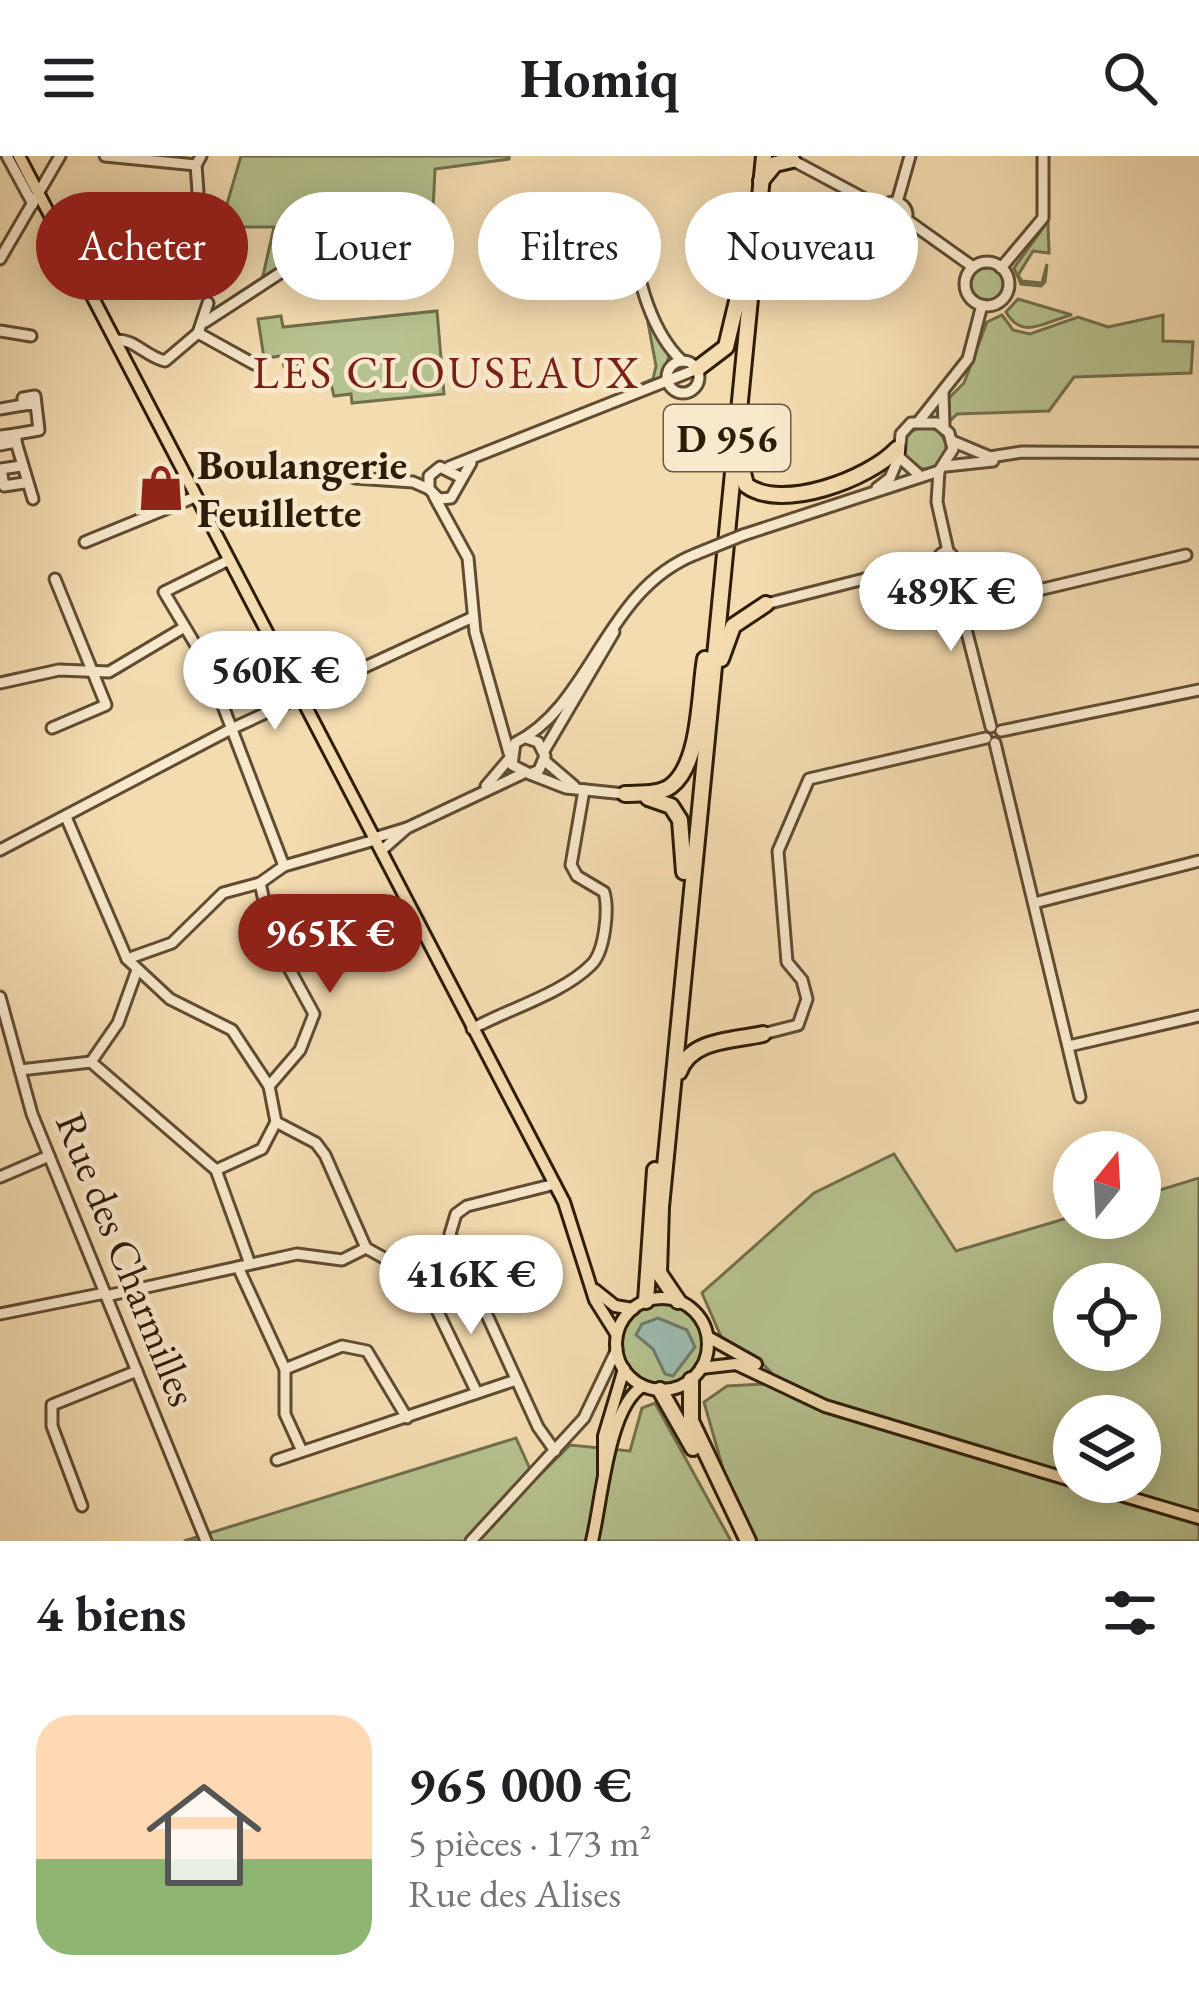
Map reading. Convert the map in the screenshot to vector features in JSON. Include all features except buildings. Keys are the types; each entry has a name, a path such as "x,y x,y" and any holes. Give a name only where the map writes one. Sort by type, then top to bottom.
{"highway":[{"name":"D 956","path":"678,1301 662,1283 658,1261 760,156"},
{"name":"D 956","path":"755,192 760,156"},
{"path":"761,181 775,164 792,160"},
{"path":"697,369 718,356 729,340 738,300"},
{"name":"D 956","path":"639,1305 741,300"},
{"name":"D 956","path":"736,434 746,485 772,496 849,481 898,453"},
{"name":"D 956","path":"706,735 729,631 766,604"},
{"name":"D 956","path":"625,794 660,791 680,776 690,750 705,656"},
{"name":"D 956","path":"625,794 665,802 675,811 684,872"},
{"path":"669,1112 679,1071 691,1052 763,1034"},
{"path":"696,1374 691,1421 744,1541"},
{"path":"660,1390 744,1541"}],"main road":[{"path":"19,156 36,198"},
{"path":"95,300 555,1184 579,1236 592,1287 617,1335 624,1369 643,1385 660,1390 736,1364 825,1406 1053,1475"},
{"path":"592,1287 608,1303 678,1301 695,1312 708,1337 782,1384"},
{"path":"617,1335 639,1305"},
{"path":"696,1374 708,1337"},
{"path":"605,1483 604,1436 624,1369"},
{"path":"592,1541 620,1410 643,1385"},
{"path":"1148,1503 1199,1518"}],"street":[{"path":"7,156 36,199"},
{"path":"41,192 60,156"},
{"path":"106,156 198,161 198,192"},
{"path":"901,192 910,156"},
{"path":"1001,268 1043,218 1042,156"},
{"path":"792,160 852,192"},
{"path":"0,259 36,202"},
{"path":"918,228 974,267"},
{"path":"986,262 1001,268 1008,280 1005,296 982,305 971,300 965,286 974,267 986,262"},
{"path":"205,322 272,278"},
{"path":"647,300 676,363 668,382"},
{"path":"116,340 130,341 150,358 165,361 199,333 208,303"},
{"path":"867,493 890,478 904,429 919,421 968,359 982,305"},
{"path":"0,331 31,336"},
{"path":"199,333 254,364"},
{"path":"676,363 697,369"},
{"path":"668,382 677,392 691,391 699,379 697,369"},
{"path":"355,478 413,482 697,369"},
{"path":"949,383 939,404 944,427 952,441 977,455 1199,453"},
{"path":"0,409 23,405 23,398 34,396 39,430 0,440"},
{"path":"919,421 944,427"},
{"path":"16,438 24,483 33,499"},
{"path":"952,441 938,502 946,559 963,608 1080,1097"},
{"path":"898,453 938,502"},
{"path":"127,959 172,943 223,893 260,883 284,866 377,843 481,791 527,774 544,756 630,602 662,571 742,536 919,474 981,465 1009,455"},
{"path":"450,526 451,498 460,487 460,477 476,459"},
{"path":"21,466 1,469 2,489 24,483"},
{"path":"449,467 460,477"},
{"path":"429,476 432,493 468,558 473,617 509,756 527,774 581,789 625,794"},
{"path":"413,482 451,498"},
{"path":"86,542 195,497"},
{"path":"963,608 1186,555"},
{"path":"766,604 946,559"},
{"path":"229,560 164,592 207,664 284,866"},
{"path":"52,728 106,704 55,579"},
{"path":"0,850 231,729 473,617"},
{"path":"0,682 59,670 109,672 183,628"},
{"path":"481,791 586,677"},
{"path":"763,1034 798,1025 807,1010 802,980 787,962 778,851 809,779 1199,689"},
{"path":"501,718 581,789"},
{"path":"472,1028 582,972 598,956 607,901 604,892 577,877 571,865 581,789"},
{"path":"65,817 127,959 170,999 232,1030 268,1086 276,1122 262,1149 216,1170"},
{"path":"1034,903 1199,861"},
{"path":"260,883 272,937 314,1013 300,1050 268,1086"},
{"path":"91,1062 118,1023 137,970"},
{"name":"Rue des Charmilles","path":"0,997 49,1156 206,1541"},
{"path":"1070,1046 1199,1016"},
{"path":"20,1070 91,1062 216,1170 244,1266 285,1370 285,1414 301,1449"},
{"path":"276,1122 316,1143 325,1155 366,1248 422,1279 477,1393"},
{"path":"0,1177 49,1156"},
{"path":"554,1451 453,1244 452,1221 466,1206 555,1184"},
{"path":"0,1314 297,1254 342,1260 366,1248"},
{"path":"285,1370 342,1346 367,1351 407,1418"},
{"path":"471,1541 584,1418 617,1349"},
{"path":"82,1506 52,1426 52,1405 137,1371"},
{"path":"277,1460 301,1449 357,1438 516,1380"}],"green space":[{"path":"241,156 509,156 435,169 434,192 272,192 272,227 248,227 248,192 230,192"},
{"path":"1048,221 1049,253 1033,251 1018,275 1022,281 1042,283 1047,264 1045,282 1041,286 1021,284 1014,268"},
{"path":"272,236 272,279 262,280"},
{"path":"987,268 998,273 1003,284 998,295 987,300 976,295 971,284 976,273"},
{"path":"1018,299 1072,315 1036,327 1020,326 1006,312"},
{"path":"437,311 444,394 352,403 351,394 334,396 326,363 284,367 282,356 264,358 258,319 281,316 283,327"},
{"path":"646,312 669,356 662,380 583,409 653,379 656,366"},
{"path":"1002,315 1013,330 1030,334 1078,317 1108,327 1163,315 1163,341 1193,342 1191,373 1074,377 1049,411 957,414 951,420 945,402 964,383 987,322"},
{"path":"925,427 940,433 946,448 940,463 925,469 910,463 904,448 910,433"},
{"path":"894,1154 956,1251 1053,1222 1053,1239 1161,1239 1161,1190 1199,1178 1199,1541 757,1541 729,1490 704,1402 727,1386 781,1383 761,1362 723,1341 702,1293 814,1193"},
{"path":"662,1304 691,1315 702,1344 691,1373 662,1384 633,1373 622,1344 633,1315"},
{"path":"655,1403 731,1541 184,1541 516,1438 535,1480 570,1445 630,1451 642,1408"}],"water":[{"path":"658,1318 687,1330 695,1347 673,1376 665,1374 653,1349 636,1335 642,1324"}],"place":[{"name":"Boulangerie Feuillette","path":"161,488"}],"district":[{"name":"LES CLOUSEAUX","path":"447,372"}]}
